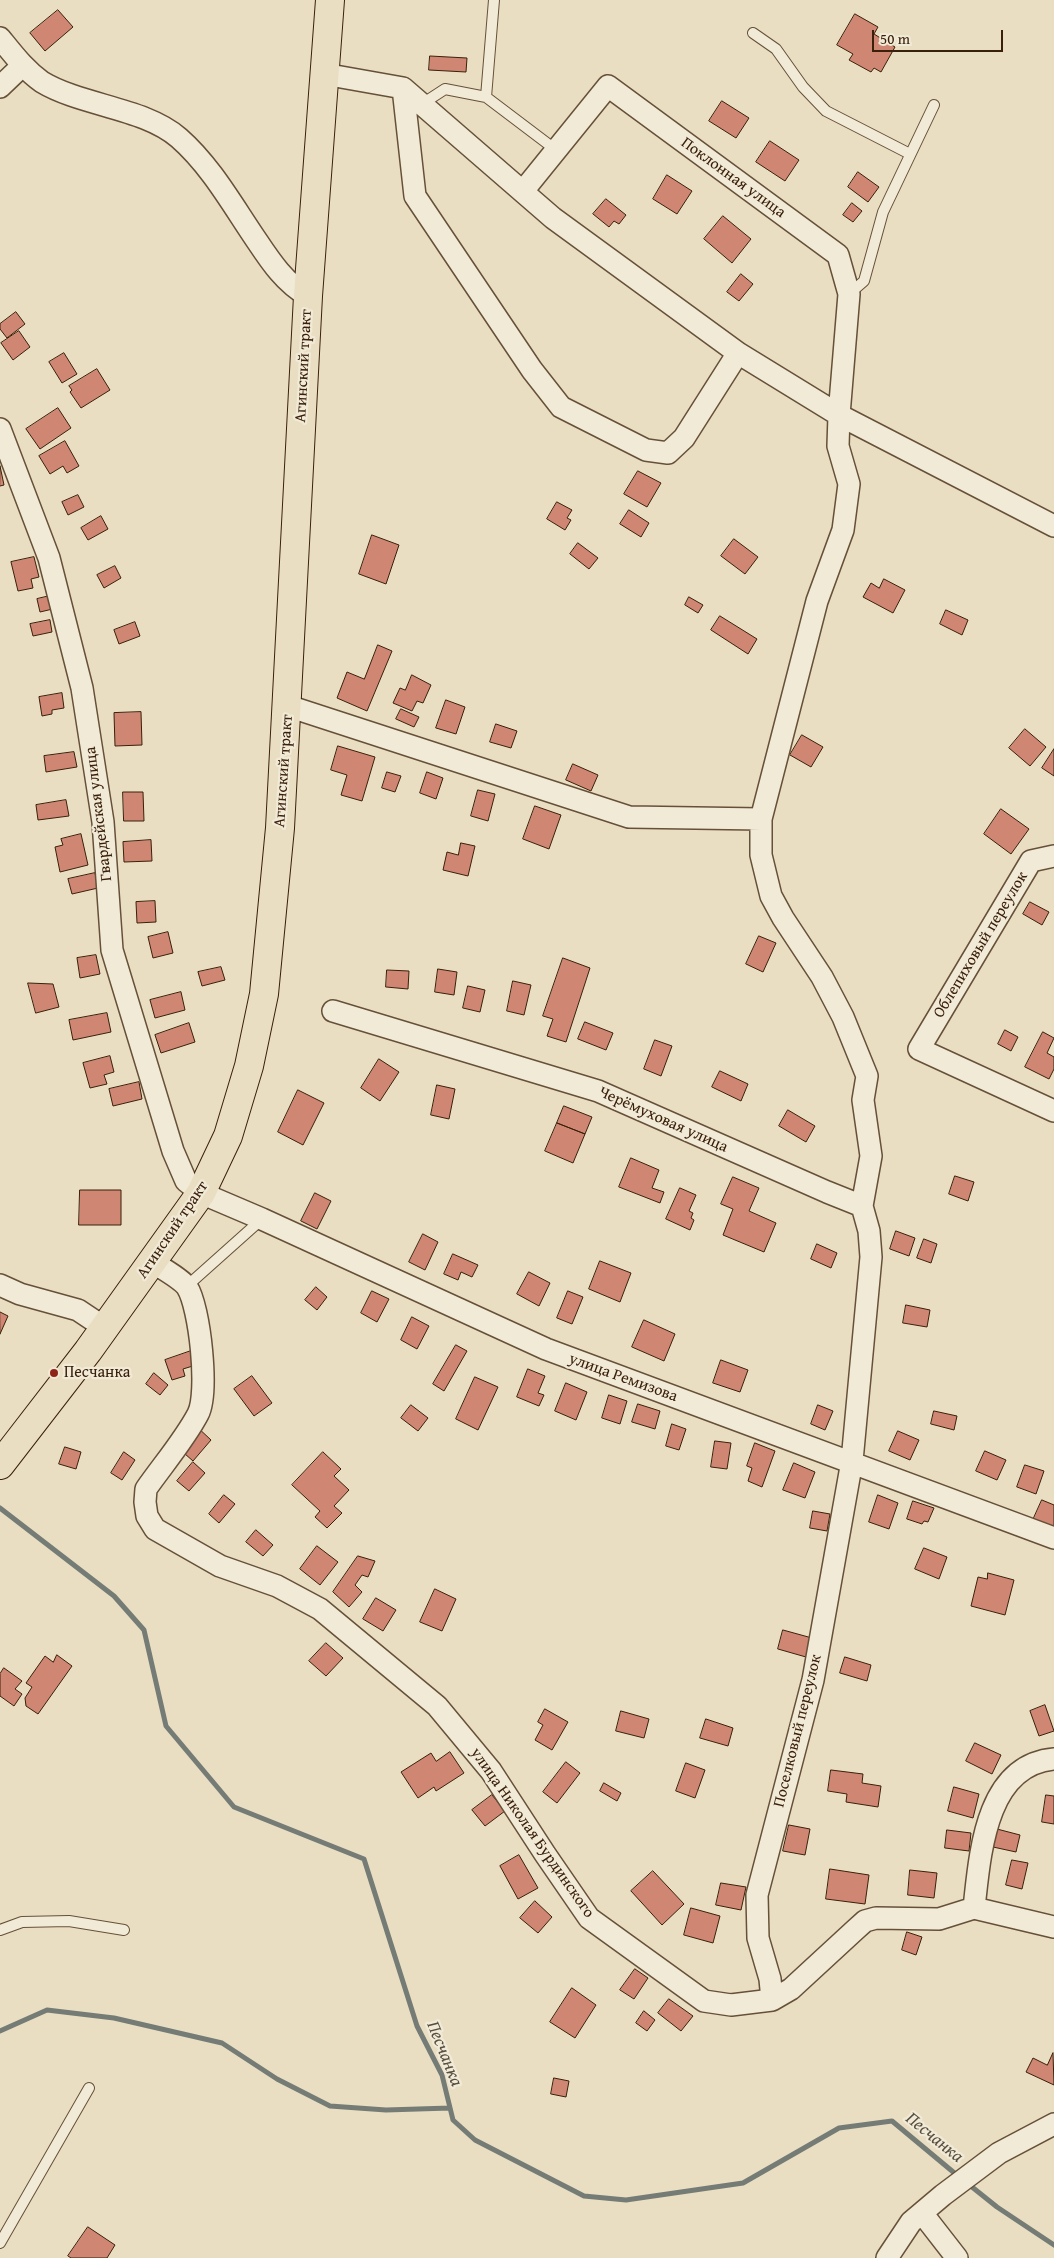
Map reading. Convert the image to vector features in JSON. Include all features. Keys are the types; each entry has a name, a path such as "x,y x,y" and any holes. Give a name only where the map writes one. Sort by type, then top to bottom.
{"highway":[{"name":"Агинский тракт","path":"4,1460 105,1328 201,1193 228,1136 250,1066 264,994 280,828 288,706 308,296 330,0"}],"street":[{"path":"0,38 22,66 43,82 71,95 150,121 177,136 198,157 280,273 292,287 308,296"},
{"path":"0,87 22,66"},
{"path":"324,74 403,88 553,218 738,353 839,415 1054,526"},
{"name":"Поклонная улица","path":"523,192 608,86 838,255 849,294 838,446 848,484 843,530 817,600 760,819 761,855 771,896 835,1001 867,1076 863,1100 872,1156 862,1206"},
{"path":"403,88 415,196 532,370 561,407 646,450 668,453 684,438 738,353"},
{"name":"Гвардейская улица","path":"0,429 49,558 82,688 103,822 112,950 174,1151 186,1181 201,1193"},
{"path":"288,706 628,818 760,819"},
{"name":"Облепиховый переулок","path":"1054,856 1031,861 919,1048 1054,1111"},
{"name":"Черёмуховая улица","path":"333,1011 598,1091 862,1206"},
{"name":"улица Ремизова","path":"201,1193 546,1349 852,1461 1054,1538"},
{"name":"Поселковый переулок","path":"772,2000 770,1979 758,1938 756,1895 813,1680 852,1461 871,1257 868,1231 862,1206"},
{"path":"153,1262 187,1286"},
{"path":"0,1285 20,1294 78,1310 105,1328"},
{"name":"улица Николая Бурдинского","path":"187,1286 195,1312 200,1342 204,1389 199,1413 146,1489 147,1516 155,1529 220,1566 278,1586 320,1609 436,1706 492,1771 544,1854 589,1918 704,2001 730,2006 772,2000 791,1989 865,1921 876,1918 939,1919 974,1908"},
{"path":"1054,1759 1038,1761 1023,1768 1000,1795 984,1835 974,1908 1054,1927"},
{"path":"887,2258 911,2222 943,2194 999,2153 1054,2124"},
{"path":"922,2213 957,2258"}],"lane":[{"path":"486,97 494,0"},
{"path":"753,33 776,49 803,88 826,111 910,154"},
{"path":"422,104 444,89 486,97 556,150"},
{"path":"849,294 864,282 883,212 934,105"},
{"path":"187,1286 262,1219"},
{"path":"0,1930 22,1922 69,1921 124,1930"},
{"path":"0,2243 89,2088"}],"building":[{"path":"58,10 73,27 45,51 30,33"},
{"path":"855,14 878,27 874,34 895,47 881,72 874,68 871,72 849,60 853,54 837,45"},
{"path":"430,56 467,58 466,72 429,70"},
{"path":"722,101 749,118 736,138 709,121"},
{"path":"770,141 799,160 785,181 756,162"},
{"path":"858,172 879,187 868,202 848,187"},
{"path":"667,175 692,191 677,214 653,199"},
{"path":"606,199 626,215 619,224 614,221 609,227 593,214"},
{"path":"852,203 862,211 853,222 843,215"},
{"path":"723,216 751,239 732,263 704,239"},
{"path":"741,274 753,284 739,301 727,292"},
{"path":"16,312 25,324 7,338 0,329 0,324"},
{"path":"19,331 30,347 13,360 1,343"},
{"path":"64,353 77,374 62,383 49,362"},
{"path":"97,369 110,390 81,408 70,392 72,390 69,386"},
{"path":"58,408 71,428 40,449 26,429"},
{"path":"65,441 79,466 67,473 63,466 50,474 39,456"},
{"path":"0,466 4,485 0,486"},
{"path":"638,471 661,483 647,507 624,494"},
{"path":"78,495 84,507 68,515 62,502"},
{"path":"557,502 572,510 567,518 571,520 565,530 547,519"},
{"path":"629,510 649,523 641,537 620,524"},
{"path":"101,516 108,529 88,540 81,528"},
{"path":"372,535 399,545 386,584 359,574"},
{"path":"734,539 758,557 745,574 721,556"},
{"path":"578,543 598,558 589,569 570,554"},
{"path":"34,557 39,577 31,579 33,588 18,591 11,562"},
{"path":"115,566 121,578 104,588 97,575"},
{"path":"884,579 905,590 893,613 863,597 871,583 879,588"},
{"path":"54,595 57,608 40,612 37,599"},
{"path":"689,597 703,605 698,613 685,605"},
{"path":"946,610 968,620 962,635 940,624"},
{"path":"720,616 757,639 748,654 711,630"},
{"path":"50,620 52,632 33,636 30,624"},
{"path":"135,622 140,636 119,644 114,630"},
{"path":"378,645 392,651 367,711 337,698 347,672 364,679"},
{"path":"412,675 431,685 423,703 417,701 412,711 393,703 400,688 405,690"},
{"path":"62,693 64,708 52,710 52,714 42,716 39,697"},
{"path":"446,700 465,707 456,734 436,728"},
{"path":"401,709 419,717 414,727 396,719"},
{"path":"141,712 142,745 115,746 114,713"},
{"path":"496,724 517,731 511,748 490,742"},
{"path":"1025,729 1046,747 1030,766 1009,748"},
{"path":"802,735 823,747 811,767 790,755"},
{"path":"338,746 375,757 362,801 341,795 347,775 331,770"},
{"path":"1054,749 1054,776 1042,768"},
{"path":"74,752 77,767 46,772 44,756"},
{"path":"573,764 598,775 591,791 566,780"},
{"path":"387,772 401,776 395,792 382,788"},
{"path":"427,772 443,778 436,799 420,793"},
{"path":"478,790 495,794 488,821 471,816"},
{"path":"123,792 143,792 144,821 124,821"},
{"path":"66,800 69,816 38,820 36,805"},
{"path":"535,806 561,815 549,849 523,839"},
{"path":"1001,809 1029,829 1011,854 984,834"},
{"path":"81,834 88,865 60,872 55,847 63,845 61,839"},
{"path":"151,840 152,861 124,862 123,842"},
{"path":"461,843 475,846 468,876 443,870 447,852 458,855"},
{"path":"95,873 98,888 72,894 68,879"},
{"path":"155,901 156,922 137,923 136,902"},
{"path":"1030,902 1049,912 1042,925 1023,914"},
{"path":"168,932 173,953 153,958 148,937"},
{"path":"759,936 776,943 763,972 746,964"},
{"path":"96,955 100,974 80,978 77,958"},
{"path":"563,958 590,968 566,1042 547,1036 553,1019 543,1016"},
{"path":"221,967 225,980 202,986 198,972"},
{"path":"438,969 457,972 454,995 435,992"},
{"path":"387,970 409,971 408,989 386,987"},
{"path":"513,981 531,985 524,1015 507,1011"},
{"path":"28,983 53,984 59,1007 36,1013"},
{"path":"468,986 485,990 480,1012 463,1008"},
{"path":"181,992 185,1010 155,1018 150,1000"},
{"path":"107,1013 111,1032 73,1040 69,1020"},
{"path":"585,1022 613,1033 606,1050 578,1039"},
{"path":"189,1023 195,1042 161,1053 155,1035"},
{"path":"1005,1030 1018,1037 1011,1051 998,1044"},
{"path":"1043,1032 1054,1038 1047,1053 1054,1057 1054,1069 1049,1079 1025,1067"},
{"path":"655,1040 672,1046 661,1076 644,1069"},
{"path":"110,1056 114,1072 104,1075 107,1084 90,1088 83,1063"},
{"path":"379,1059 399,1072 380,1101 361,1088"},
{"path":"720,1071 748,1084 741,1101 712,1087"},
{"path":"139,1082 142,1099 113,1106 109,1089"},
{"path":"437,1085 455,1089 449,1119 431,1115"},
{"path":"298,1090 324,1103 303,1145 278,1132"},
{"path":"564,1106 592,1117 585,1134 557,1123"},
{"path":"788,1110 815,1126 806,1142 779,1126"},
{"path":"557,1123 585,1134 573,1163 545,1151"},
{"path":"631,1158 659,1170 652,1188 664,1192 660,1203 619,1187"},
{"path":"955,1176 974,1182 968,1201 949,1194"},
{"path":"733,1177 759,1188 749,1211 776,1223 764,1252 723,1235 733,1209 721,1204"},
{"path":"680,1188 696,1195 689,1211 693,1213 691,1218 694,1220 690,1230 666,1219"},
{"path":"80,1190 121,1190 121,1225 79,1225"},
{"path":"315,1193 331,1201 317,1229 301,1221"},
{"path":"896,1231 915,1238 909,1256 890,1249"},
{"path":"423,1234 438,1242 425,1270 409,1262"},
{"path":"924,1239 937,1244 931,1263 917,1258"},
{"path":"817,1244 837,1253 831,1268 811,1259"},
{"path":"453,1254 478,1265 472,1277 461,1272 458,1280 444,1274"},
{"path":"600,1261 631,1273 620,1302 589,1289"},
{"path":"529,1272 550,1283 539,1306 517,1294"},
{"path":"316,1287 327,1297 317,1310 305,1300"},
{"path":"372,1291 389,1299 377,1322 361,1313"},
{"path":"568,1291 583,1297 572,1324 557,1318"},
{"path":"906,1305 930,1310 927,1327 903,1323"},
{"path":"0,1312 8,1316 0,1334"},
{"path":"412,1317 429,1326 417,1349 401,1340"},
{"path":"644,1320 675,1334 664,1361 632,1347"},
{"path":"456,1345 467,1351 444,1391 433,1384"},
{"path":"191,1351 196,1365 183,1369 185,1376 172,1380 165,1360"},
{"path":"721,1360 748,1370 740,1392 713,1383"},
{"path":"528,1369 545,1376 538,1393 544,1395 539,1406 517,1397"},
{"path":"154,1373 168,1385 160,1395 146,1384"},
{"path":"252,1376 272,1403 254,1416 234,1389"},
{"path":"475,1377 498,1387 478,1430 456,1419"},
{"path":"566,1383 587,1392 576,1420 555,1411"},
{"path":"609,1395 627,1401 620,1424 602,1418"},
{"path":"638,1404 660,1411 655,1429 632,1422"},
{"path":"411,1405 428,1418 418,1431 401,1418"},
{"path":"818,1405 833,1411 825,1430 811,1424"},
{"path":"934,1411 957,1416 954,1430 931,1424"},
{"path":"672,1424 686,1429 679,1450 666,1446"},
{"path":"195,1425 211,1440 193,1461 176,1446"},
{"path":"898,1431 919,1440 910,1460 889,1451"},
{"path":"715,1441 731,1443 727,1469 711,1467"},
{"path":"755,1443 775,1451 762,1487 748,1481 752,1468 747,1466"},
{"path":"65,1447 81,1452 76,1469 59,1464"},
{"path":"985,1451 1006,1460 997,1480 976,1471"},
{"path":"124,1452 135,1460 122,1480 111,1473"},
{"path":"323,1452 341,1469 334,1476 349,1490 334,1506 342,1513 327,1528 315,1517 320,1511 292,1485"},
{"path":"193,1462 205,1473 189,1491 177,1481"},
{"path":"794,1463 815,1472 805,1498 783,1490"},
{"path":"1025,1465 1044,1471 1036,1494 1017,1487"},
{"path":"224,1495 235,1504 219,1523 209,1514"},
{"path":"878,1495 898,1503 889,1529 869,1522"},
{"path":"1042,1500 1054,1505 1054,1529 1033,1520"},
{"path":"913,1501 934,1508 928,1522 924,1521 922,1524 907,1519"},
{"path":"813,1511 830,1514 827,1531 810,1528"},
{"path":"256,1530 273,1545 263,1556 246,1542"},
{"path":"317,1546 338,1562 320,1585 300,1569"},
{"path":"924,1548 947,1557 939,1579 915,1569"},
{"path":"358,1556 375,1561 368,1577 362,1575 355,1585 362,1592 349,1607 333,1592"},
{"path":"988,1573 1014,1580 1005,1615 971,1606 978,1577 987,1579"},
{"path":"435,1589 456,1599 442,1631 420,1622"},
{"path":"376,1598 396,1610 383,1631 363,1619"},
{"path":"783,1630 812,1638 806,1657 778,1649"},
{"path":"326,1643 343,1658 326,1676 309,1661"},
{"path":"57,1655 72,1666 38,1714 26,1706 25,1698 32,1687 26,1683 45,1656 53,1662"},
{"path":"845,1657 871,1665 867,1681 840,1673"},
{"path":"4,1668 22,1681 15,1689 22,1694 14,1706 0,1696 0,1674"},
{"path":"1045,1705 1054,1731 1039,1736 1030,1711"},
{"path":"545,1709 568,1722 552,1750 535,1740 543,1725 538,1722"},
{"path":"621,1711 649,1719 644,1738 616,1731"},
{"path":"706,1719 733,1728 728,1746 700,1738"},
{"path":"975,1743 1001,1755 992,1774 966,1761"},
{"path":"450,1752 464,1773 436,1791 434,1787 418,1798 401,1772 431,1753 436,1761"},
{"path":"566,1762 580,1773 557,1803 543,1792"},
{"path":"686,1763 705,1770 695,1798 676,1791"},
{"path":"831,1770 863,1774 862,1783 881,1786 878,1807 846,1802 847,1794 828,1791"},
{"path":"604,1783 621,1793 617,1801 600,1791"},
{"path":"954,1787 979,1794 973,1818 948,1811"},
{"path":"492,1795 505,1811 485,1826 472,1810"},
{"path":"1046,1795 1054,1796 1054,1824 1042,1822"},
{"path":"789,1825 810,1829 805,1855 783,1851"},
{"path":"997,1829 1020,1835 1016,1852 993,1847"},
{"path":"947,1830 971,1833 969,1851 945,1848"},
{"path":"519,1855 538,1888 518,1899 500,1866"},
{"path":"1012,1860 1028,1863 1022,1889 1006,1885"},
{"path":"830,1869 869,1875 865,1904 826,1899"},
{"path":"910,1870 937,1873 934,1898 908,1895"},
{"path":"653,1871 684,1904 662,1925 631,1891"},
{"path":"721,1883 746,1887 741,1910 716,1905"},
{"path":"535,1901 552,1917 538,1933 520,1918"},
{"path":"691,1908 720,1916 713,1943 684,1935"},
{"path":"907,1932 922,1937 916,1955 902,1950"},
{"path":"635,1969 648,1978 634,1999 620,1990"},
{"path":"572,1988 596,2005 575,2038 550,2022"},
{"path":"669,1999 693,2016 681,2031 658,2013"},
{"path":"644,2011 655,2020 647,2031 636,2023"},
{"path":"1053,2053 1054,2085 1026,2072 1033,2058 1047,2065"},
{"path":"554,2078 569,2081 566,2097 551,2094"},
{"path":"88,2227 115,2245 107,2258 71,2258 68,2256"}],"waterway":[{"name":"Песчанка","path":"0,1508 114,1596 144,1630 166,1726 234,1807 364,1859 417,2026 442,2075 453,2120 475,2140 584,2196 626,2200 743,2183 839,2128 892,2121 958,2176"},
{"path":"0,2031 47,2010 114,2018 222,2043 277,2079 330,2106 386,2110 450,2108"},
{"name":"Песчанка","path":"967,2183 997,2207 1054,2245"}],"place":[{"name":"Песчанка","path":"54,1373"}]}
